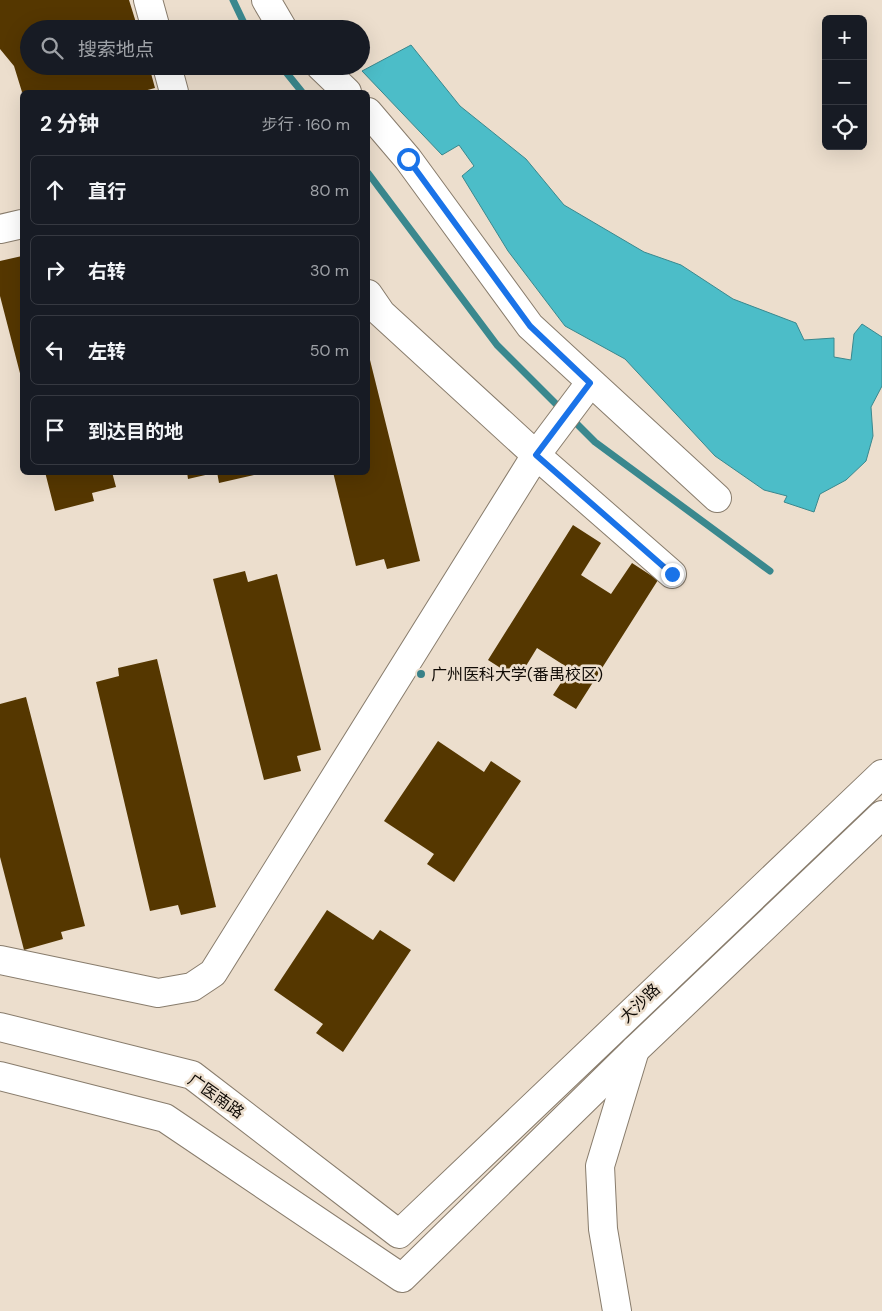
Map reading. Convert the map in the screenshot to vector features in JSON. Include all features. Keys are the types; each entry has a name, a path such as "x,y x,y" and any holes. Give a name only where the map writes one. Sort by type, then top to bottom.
{"street":[{"path":"148,0 154,20"},
{"path":"266,0 278,20"},
{"path":"169,75 173,90"},
{"path":"329,75 345,90"},
{"path":"370,114 408,159 530,326 717,498"},
{"path":"0,229 20,224"},
{"path":"370,297 381,313 536,455 672,574"},
{"path":"0,960 158,993 192,987 213,972 536,455 590,383"},
{"name":"大沙路","path":"399,1234 882,774"},
{"name":"大沙路","path":"0,1076 165,1118 402,1278 635,1050 882,815"},
{"name":"广医南路","path":"0,1027 192,1075 399,1234"},
{"path":"617,1311 603,1229 600,1166 635,1050"}],"water":[{"path":"411,45 460,106 526,159 564,205 644,252 681,265 733,299 796,323 804,340 834,338 834,357 851,360 854,334 862,324 882,337 882,386 871,407 873,436 866,461 846,480 820,494 814,512 784,502 787,496 764,490 715,456 625,359 565,326 508,251 462,176 474,166 459,145 442,155 366,75 370,75 370,67"}],"building":[{"path":"0,0 129,0 135,20 20,20 20,75 151,75 155,88 148,90 21,90 14,66 0,49"},
{"path":"20,256 20,373 0,296 0,261"},
{"path":"370,360 420,561 387,569 384,559 356,566 334,475 370,475"},
{"path":"46,475 113,475 116,487 92,493 94,501 55,511"},
{"path":"187,475 205,475 188,479"},
{"path":"218,475 254,475 219,483"},
{"path":"573,525 601,543 581,575 611,594 632,563 658,580 576,709 553,695 570,669 537,648 518,679 488,660"},
{"path":"245,571 248,582 277,574 321,750 297,756 301,771 264,780 213,579"},
{"path":"157,659 216,907 181,915 178,905 150,911 96,682 119,676 118,668"},
{"path":"26,697 85,926 61,932 63,939 24,950 0,857 0,704"},
{"path":"438,741 484,772 491,761 521,781 454,882 427,864 434,854 384,821"},
{"path":"327,910 373,940 380,930 411,950 343,1052 316,1033 323,1024 274,990"}],"waterway":[{"path":"233,0 243,20"},
{"path":"288,75 300,90"},
{"path":"370,176 497,345 562,410"},
{"path":"570,417 595,442 770,571"}],"place":[{"name":"广州医科大学(番禺校区)","path":"421,674"}],"route":[{"path":"408,159 530,326 590,383 536,455 672,574"}]}
